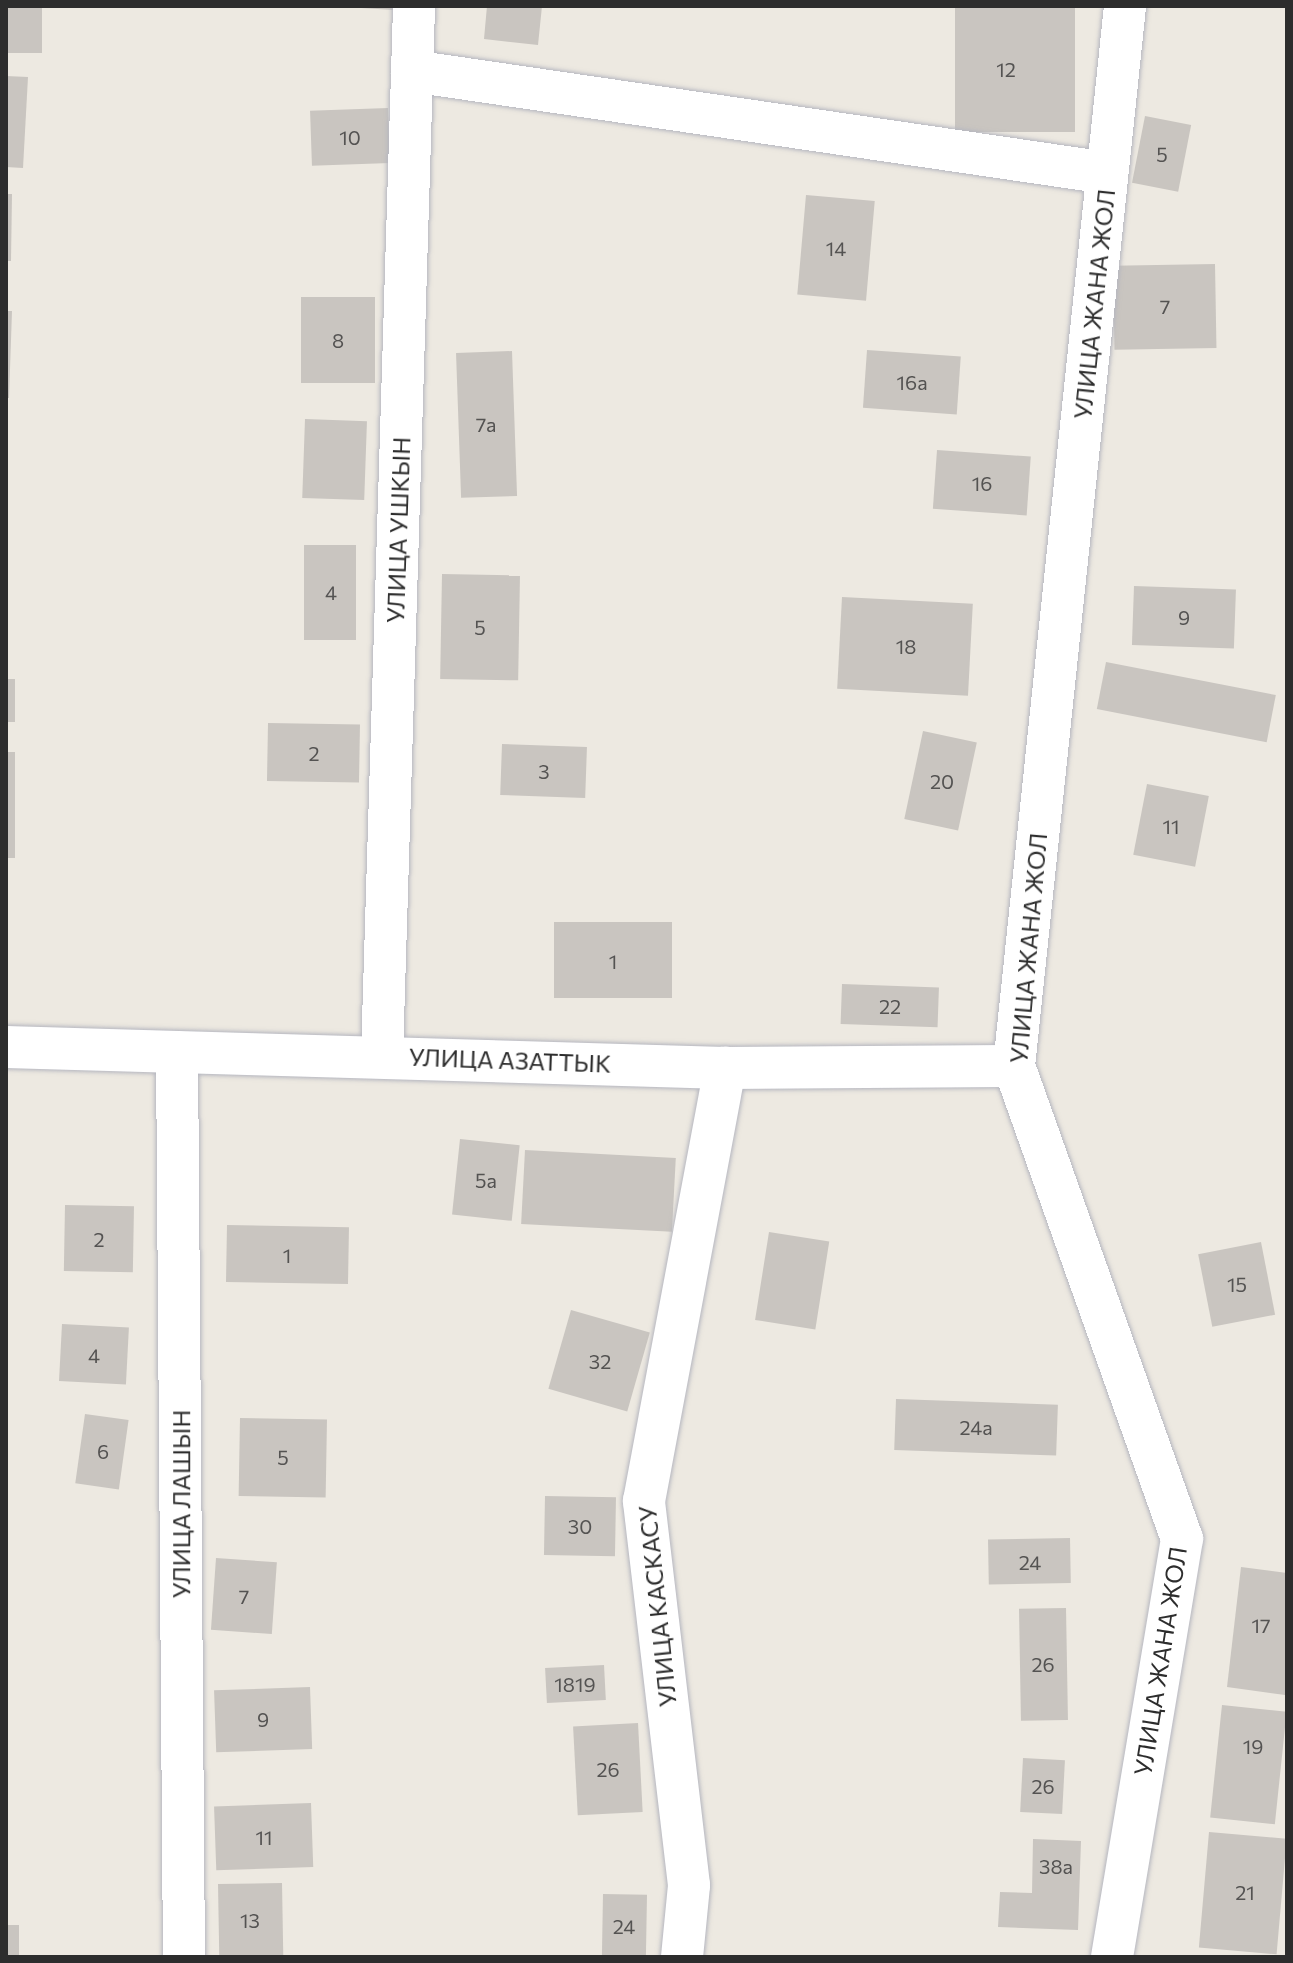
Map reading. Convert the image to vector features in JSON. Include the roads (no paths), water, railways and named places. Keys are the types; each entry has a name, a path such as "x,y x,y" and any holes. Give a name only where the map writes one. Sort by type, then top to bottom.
{"street":[{"name":"УЛИЦА УШКЫН","path":"382,1055 414,6"},
{"name":"УЛИЦА ЖАНА ЖОЛ","path":"1112,1957 1182,1539 1014,1066 1125,6"},
{"path":"412,71 1107,173"},
{"name":"УЛИЦА АЗАТТЫК","path":"6,1047 382,1055 725,1068 1014,1066"},
{"name":"УЛИЦА ЛАШЫН","path":"177,1052 184,1957"},
{"name":"УЛИЦА КАСКАСУ","path":"682,1957 689,1885 644,1501 725,1068"}]}
